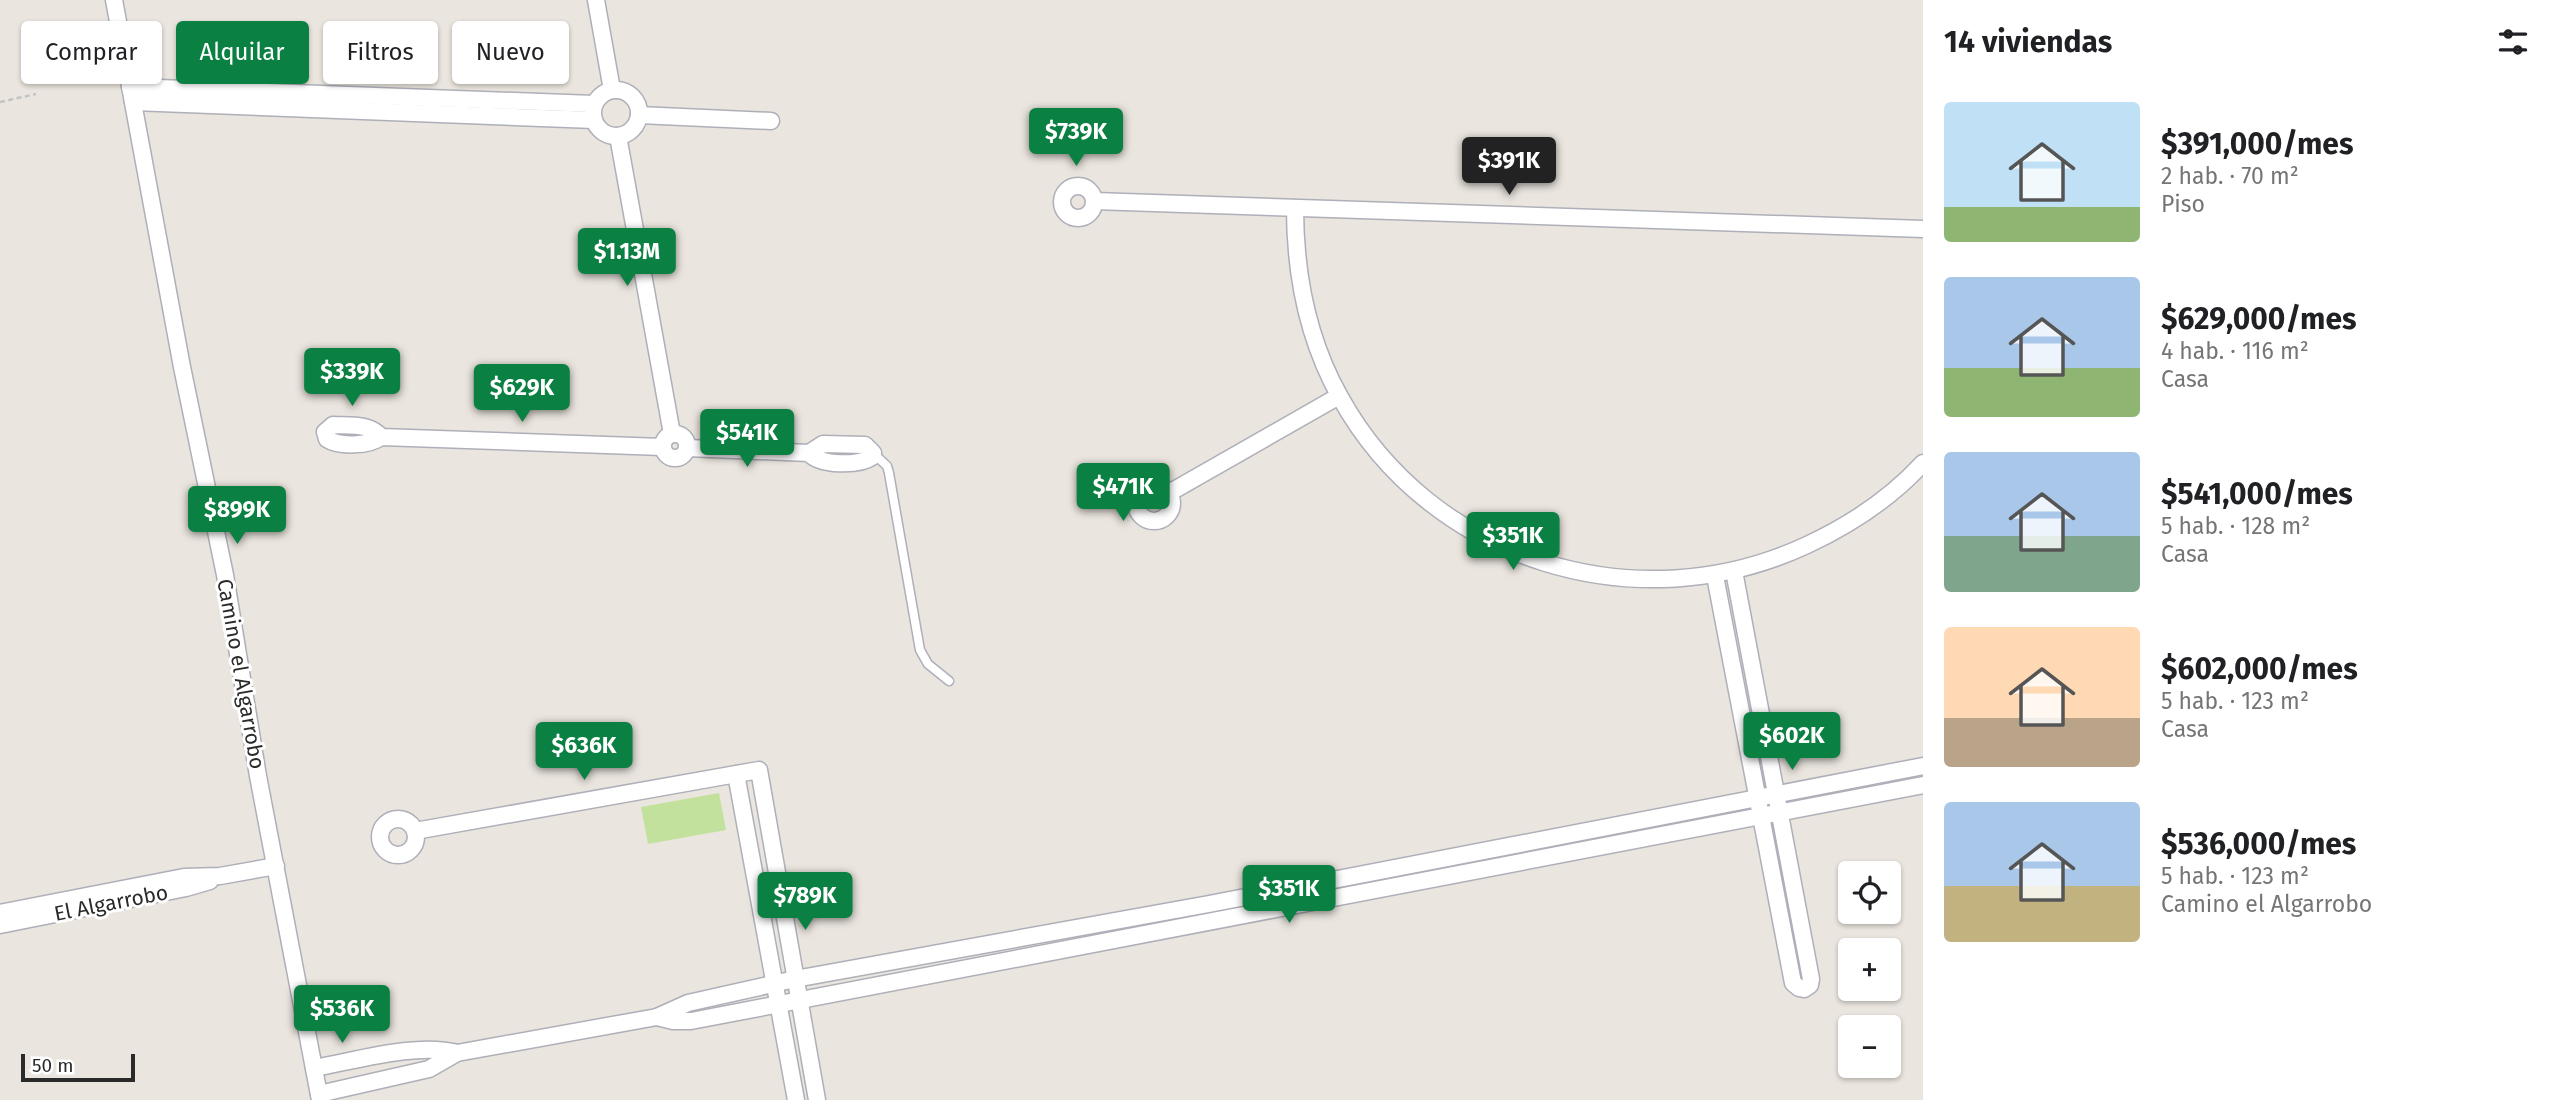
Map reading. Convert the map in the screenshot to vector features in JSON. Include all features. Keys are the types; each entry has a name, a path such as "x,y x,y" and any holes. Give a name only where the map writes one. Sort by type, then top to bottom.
{"street":[{"name":"Camino el Algarrobo","path":"114,0 182,368 225,575 275,866 319,1097"},
{"path":"596,0 612,90"},
{"path":"619,90 632,96 639,115 632,129 618,136 603,132 594,112 605,92 619,90"},
{"path":"132,94 594,112"},
{"path":"639,115 771,121"},
{"path":"618,136 667,440 666,455 674,459 682,456 687,448 809,453 818,461 860,463 869,460 873,453"},
{"path":"1094,201 1923,229"},
{"path":"1295,208 1296,253 1303,294 1314,335 1339,396 1365,436 1396,472 1432,504 1497,545 1546,564 1597,575 1663,580 1714,576 1767,563 1854,521 1888,496 1923,463"},
{"path":"1169,493 1339,396"},
{"path":"381,438 667,440"},
{"path":"1714,576 1793,983 1804,989 1810,985 1811,979 1734,571"},
{"path":"314,1069 416,1050 457,1053 657,1017 679,1006 795,979 1209,904 1756,796 1923,766"},
{"path":"415,831 759,770 817,1100"},
{"path":"736,774 796,1100"},
{"path":"657,1017 691,1021 1923,785"},
{"name":"El Algarrobo","path":"0,913 184,877 220,876 275,866"},
{"name":"El Algarrobo","path":"0,925 196,886 220,876"},
{"path":"319,1097 429,1069 457,1053"}],"lane":[{"path":"873,453 882,460 889,473 920,650 928,664 949,681"}],"path":[{"path":"0,102 36,94"}],"green space":[{"path":"719,793 726,830 648,844 641,807"}]}
